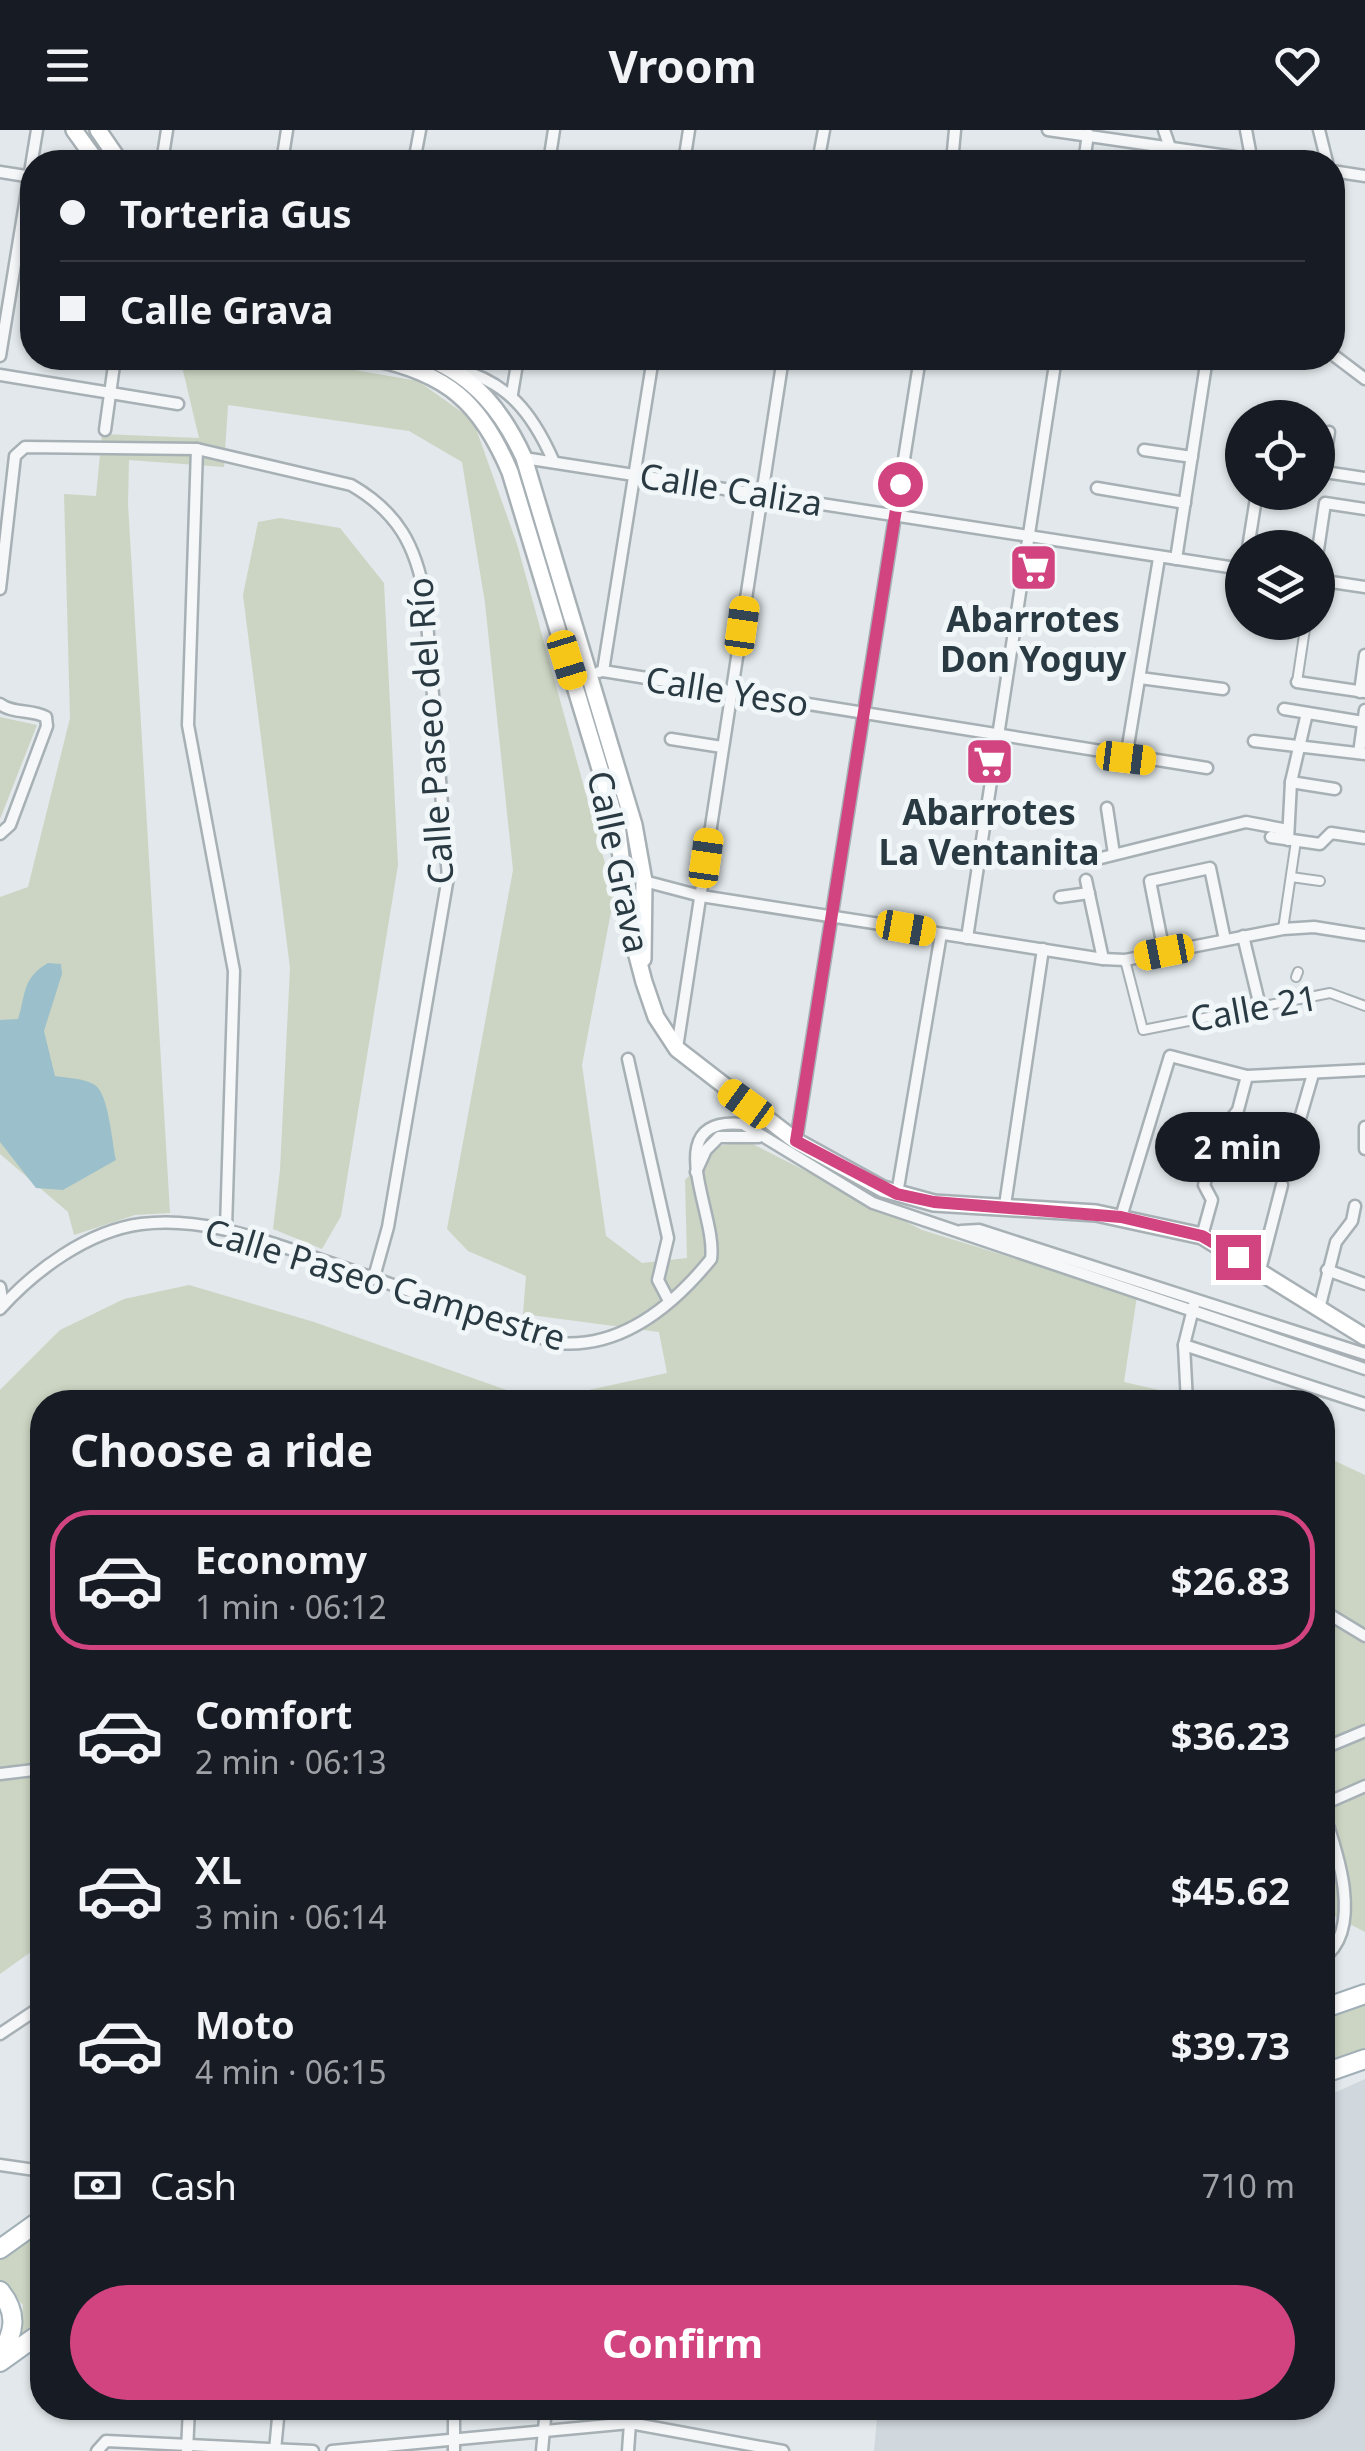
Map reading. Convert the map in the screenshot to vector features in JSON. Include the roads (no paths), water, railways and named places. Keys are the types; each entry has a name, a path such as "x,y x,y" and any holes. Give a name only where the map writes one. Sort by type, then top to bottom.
{"main road":[{"name":"Calle Grava","path":"405,370 446,385 465,398 496,438 510,472 616,825 630,929 642,973 656,1017 677,1048 796,1141 897,1194 934,1202 1005,1204 1121,1217 1202,1236 1318,1309 1362,1347"},
{"name":"Calle Grava","path":"454,370 496,408 524,458 596,672 644,881 642,973"},
{"path":"1335,2004 1365,1994"},
{"path":"1335,2069 1365,2059"},
{"path":"0,2248 30,2227"},
{"path":"0,2292 14,2317 12,2336 0,2359"},
{"path":"0,2359 30,2340"}],"street":[{"path":"1048,130 1088,133 1168,150 1164,130"},
{"path":"0,356 20,240"},
{"path":"1345,364 1365,379"},
{"path":"104,430 113,370"},
{"path":"459,370 489,378 512,394 553,460"},
{"path":"512,394 516,370"},
{"path":"596,672 651,370"},
{"path":"677,1048 781,370"},
{"path":"796,1141 918,370"},
{"path":"967,938 1054,370"},
{"path":"1176,560 1205,370"},
{"path":"0,375 178,404"},
{"name":"Calle Paseo del Río","path":"0,589 18,449 197,449 352,485 387,510 418,558 448,877 388,1227 374,1277"},
{"path":"197,449 188,725 234,972 226,1228"},
{"path":"1144,450 1192,456"},
{"name":"Calle Caliza","path":"524,458 1225,567"},
{"path":"1335,474 1365,478"},
{"path":"1097,488 1185,503"},
{"path":"1321,530 1325,503 1365,509"},
{"path":"1126,758 1159,558"},
{"path":"1335,583 1365,588"},
{"path":"1303,640 1297,682 1362,692 1365,655"},
{"name":"Calle Yeso","path":"596,672 1207,768"},
{"path":"1140,678 1222,689"},
{"path":"0,704 7,710 35,711 46,717 47,726 10,825 0,834"},
{"path":"1254,741 1362,753 1364,716 1284,709"},
{"path":"1283,929 1291,877 1291,782 1307,713"},
{"path":"671,739 722,747"},
{"path":"1291,782 1335,789"},
{"path":"1107,808 1114,854"},
{"path":"1085,862 1246,822 1320,844 1332,833 1365,838"},
{"path":"1271,837 1291,837"},
{"path":"1164,952 1150,881 1210,868 1225,940"},
{"path":"1291,877 1320,881"},
{"path":"1086,880 1104,960"},
{"path":"644,881 701,896 1104,960 1124,960 1283,929 1314,927 1365,934"},
{"path":"1060,897 1089,893"},
{"path":"897,1194 941,934"},
{"path":"1242,936 1258,998"},
{"path":"1005,1204 1044,950"},
{"name":"Calle 21","path":"1124,960 1142,1030 1330,993 1365,1006"},
{"path":"1121,1217 1164,1062 1177,1055 1247,1076 1365,1070"},
{"path":"628,1059 668,1238 658,1280 668,1299"},
{"path":"1288,1160 1312,1074"},
{"path":"1220,1134 1238,1110 1247,1076"},
{"name":"Calle Paseo Campestre","path":"2,1307 36,1274 88,1240 141,1224 226,1228 556,1342 586,1346 618,1338 668,1299 711,1258 712,1228 696,1172 695,1146 704,1134 725,1122 743,1124 848,1192 957,1232 979,1230 1194,1305 1362,1347"},
{"path":"1365,1127 1365,1149"},
{"path":"1202,1236 1212,1200 1204,1185 1212,1162"},
{"path":"1260,1270 1282,1185"},
{"path":"1318,1309 1327,1270 1355,1206"},
{"path":"1327,1270 1365,1284"},
{"path":"0,1287 2,1307"},
{"path":"1186,1390 1184,1344 1194,1305"},
{"name":"Calle Paseo Campestre","path":"1194,1305 1253,1332 1365,1369"},
{"path":"1253,1332 1257,1319"},
{"path":"1184,1344 1323,1390"},
{"path":"1352,1365 1362,1347"},
{"path":"1335,1394 1365,1404"},
{"path":"1335,1618 1365,1636"},
{"path":"1335,1744 1365,1731"},
{"path":"0,1774 30,1770"},
{"path":"1335,1801 1365,1786"},
{"path":"1335,1847 1348,1914 1346,1934 1335,1946"},
{"path":"0,2034 30,2014"},
{"path":"0,2165 30,2169"},
{"path":"188,2447 189,2420"},
{"path":"275,2449 278,2420"},
{"path":"542,2451 545,2420"},
{"path":"628,2451 630,2423"},
{"path":"332,2451 455,2445 544,2428 630,2423 738,2447 783,2451"},
{"path":"97,2451 106,2441 313,2451"}],"water":[{"path":"48,963 61,964 62,974 44,1031 55,1076 86,1081 100,1090 116,1160 63,1190 36,1188 0,1142 0,1020 18,1019 29,981"}],"place":[{"name":"Abarrotes Don Yoguy","path":"1033,568"},
{"name":"Abarrotes La Ventanita","path":"989,761"}]}
